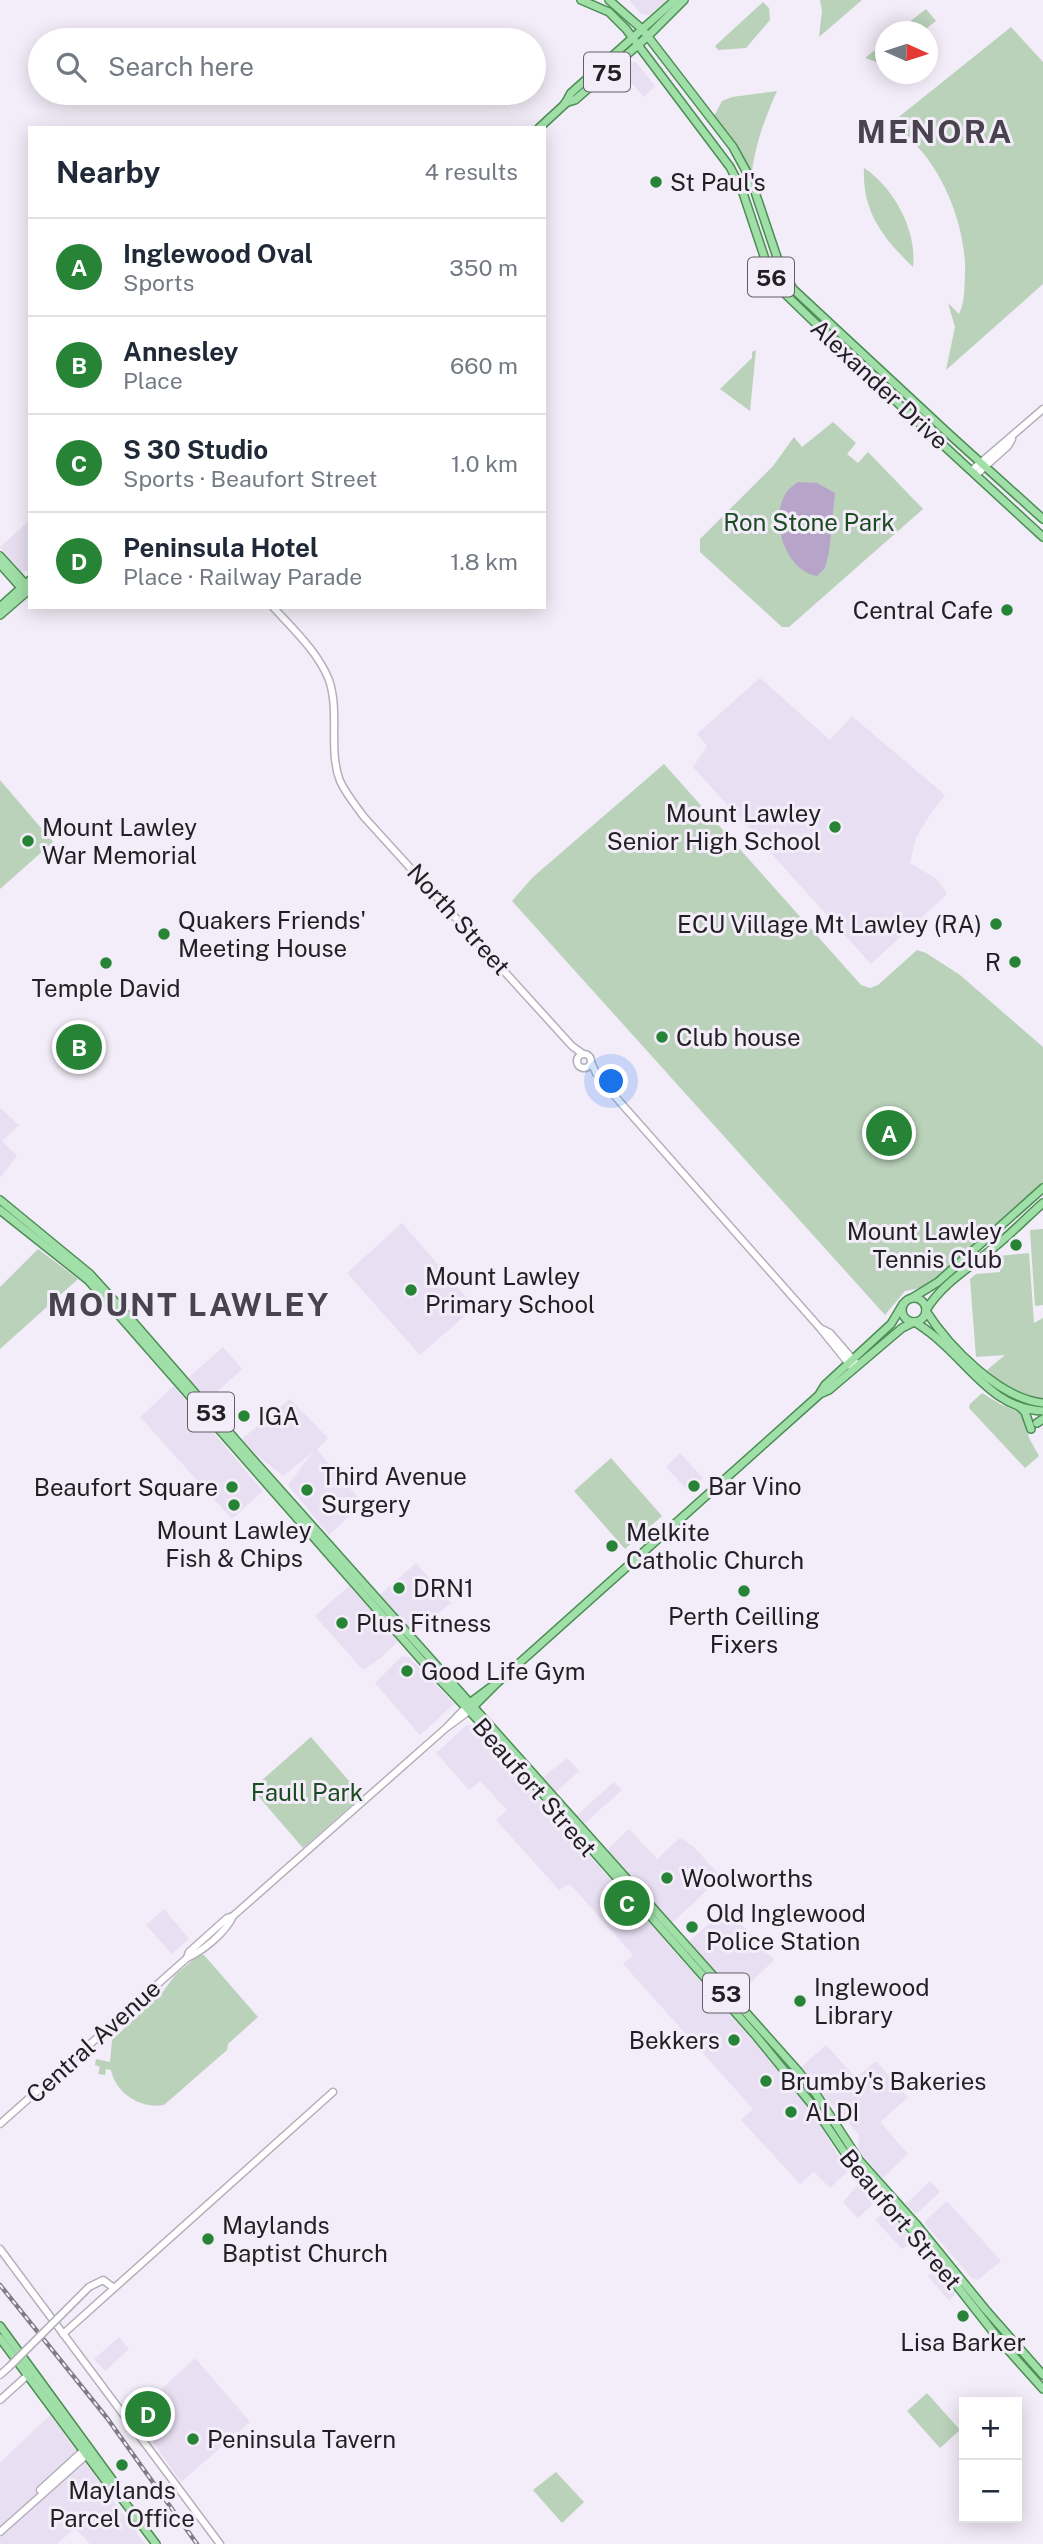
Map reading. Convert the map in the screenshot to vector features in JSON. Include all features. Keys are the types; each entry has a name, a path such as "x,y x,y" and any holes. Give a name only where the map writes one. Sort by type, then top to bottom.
{"main road":[{"name":"56","path":"581,0 608,12 632,38"},
{"name":"56","path":"609,0 621,8 647,37"},
{"name":"75","path":"541,126 565,104 571,93 675,0"},
{"name":"75","path":"565,104 575,100 637,46 684,0"},
{"name":"Alexander Drive","path":"647,37 733,147 751,180 785,278 793,289 1043,519"},
{"name":"Alexander Drive","path":"632,38 730,167 742,190 776,286 1043,537"},
{"path":"974,472 1004,441 1013,437 1043,409"},
{"path":"0,556 27,587"},
{"path":"0,564 27,587"},
{"path":"0,607 27,587"},
{"path":"0,615 27,587"},
{"name":"North Street","path":"275,609 312,650 330,682 336,763 346,792 365,817 581,1056"},
{"path":"589,1064 579,1065 581,1056 590,1057 589,1064 596,1073 853,1364"},
{"path":"1037,1423 1019,1407 995,1395 941,1342 904,1316 903,1304 932,1287 1043,1188"},
{"name":"Beaufort Street","path":"0,1200 98,1282 791,2077 849,2159 921,2239 996,2336 1043,2389"},
{"path":"914,1322 922,1319 946,1284 999,1243 1043,1202"},
{"name":"Beaufort Street","path":"0,1210 88,1280 435,1675 469,1707 798,2071 859,2160 1043,2375"},
{"path":"1013,1215 1026,1217"},
{"path":"912,1298 921,1300 945,1336 995,1385 1008,1394 1041,1407"},
{"name":"Central Avenue","path":"0,2124 187,1958 189,1952 227,1917 233,1916 820,1394 829,1390 891,1324 903,1304"},
{"name":"Central Avenue","path":"853,1364 914,1322"},
{"path":"1019,1407 1041,1407"},
{"path":"63,2334 333,2092"},
{"path":"0,2249 220,2544"},
{"path":"0,2375 89,2287 103,2280 114,2288"},
{"path":"0,2326 29,2374"},
{"path":"0,2338 156,2544"},
{"path":"0,2400 29,2374"},
{"path":"0,2530 87,2451"}],"shaded area":[{"path":"629,0 667,0 646,15 641,14"},
{"path":"630,62 636,62 655,86 644,97 619,69"},
{"path":"798,482 817,483 835,493 829,552 825,568 817,576 796,565 783,542 780,529 781,504 787,491"},
{"path":"28,522 28,571 21,571 0,547"},
{"name":"Mount Lawley Senior High School","path":"760,678 830,740 852,716 945,795 916,838 910,863 937,879 947,894 871,964 693,767 707,746 697,734"},
{"path":"0,1108 19,1125 2,1141 17,1156 0,1178"},
{"name":"Mount Lawley Primary School","path":"402,1223 475,1307 420,1355 347,1273"},
{"path":"223,1347 242,1369 208,1400 188,1378"},
{"path":"174,1386 263,1491 232,1519 140,1417"},
{"path":"290,1399 328,1438 317,1450 363,1503 329,1535 288,1485 313,1452 283,1476 252,1451 242,1439"},
{"path":"680,1453 703,1478 689,1492 666,1467"},
{"path":"416,1563 451,1603 414,1632 380,1595"},
{"path":"349,1586 398,1641 382,1657 363,1670 315,1616"},
{"path":"402,1656 409,1657 454,1704 420,1735 375,1683"},
{"path":"467,1725 474,1725 808,2103 837,2154 851,2168 830,2188 814,2172 800,2184 741,2120 753,2109 623,1964 633,1955 570,1884 559,1890 496,1820 507,1810 480,1781 469,1790 436,1753"},
{"path":"567,1758 579,1771 555,1793 541,1779"},
{"path":"614,1782 622,1790 584,1824 576,1816"},
{"path":"629,1829 657,1859 680,1838 693,1846 721,1877 672,1923 607,1850"},
{"path":"727,1908 774,1960 737,1996 688,1942"},
{"path":"164,1909 189,1939 172,1954 146,1925"},
{"path":"826,2045 856,2078 876,2061 908,2097 880,2122 908,2154 883,2178 858,2150 859,2135 800,2068"},
{"path":"861,2181 878,2199 858,2218 843,2202"},
{"path":"930,2181 940,2192 917,2213 914,2212 906,2204"},
{"path":"947,2201 1001,2261 978,2280 972,2278 925,2224"},
{"path":"887,2210 915,2242 902,2249 875,2220"},
{"path":"937,2268 956,2290 949,2301 928,2276"},
{"path":"119,2337 129,2349 105,2371 94,2359"},
{"path":"195,2358 250,2422 181,2482 134,2415"},
{"path":"50,2415 145,2544 90,2544 75,2528 57,2544 0,2544 0,2463"}],"green space":[{"path":"820,0 862,0 819,37 822,11"},
{"path":"763,2 769,8 770,20 746,48 718,50 715,46"},
{"path":"926,9 936,21 911,21"},
{"path":"1011,27 1043,62 1043,284 946,370 955,327 948,303 959,314 964,296 965,259 958,222 944,185 924,154 890,124"},
{"path":"875,50 875,62 865,58"},
{"path":"777,91 760,134 751,180 714,116 722,101 732,97"},
{"path":"864,168 885,187 901,211 911,239 913,267 876,223 867,198"},
{"path":"756,350 750,411 720,389 752,358 752,352"},
{"name":"Ron Stone Park","path":"833,422 856,443 847,454 858,463 868,452 923,509 789,627 782,627 700,552 700,539 773,466 794,437 802,447"},
{"path":"664,764 861,985 870,988 878,985 917,950 926,953 960,975 1043,1047 1043,1183 925,1287 905,1291 885,1315 512,901 533,877"},
{"path":"0,780 53,842 0,889"},
{"path":"1043,1229 1043,1305 1035,1306 1030,1230"},
{"path":"38,1249 78,1279 0,1349 0,1287"},
{"path":"1029,1253 1034,1323 1043,1318 1043,1399 1012,1390 987,1370 1005,1355 976,1357 970,1279 976,1274 1000,1272 999,1256"},
{"path":"982,1393 1020,1412 1024,1417 1029,1438 1039,1456 1025,1468 969,1408"},
{"path":"611,1458 662,1516 625,1549 574,1491"},
{"name":"Faull Park","path":"311,1737 362,1796 303,1848 252,1789"},
{"path":"199,1955 204,1955 258,2017 228,2044 227,2050 164,2105 138,2102 118,2086 111,2070 106,2069 105,2075 98,2074 100,2067 95,2065 96,2059 110,2062 112,2040 162,1993 176,1974"},
{"path":"927,2393 959,2431 940,2448 907,2411"},
{"path":"556,2472 584,2502 562,2523 533,2490"}],"railway":[{"path":"0,2285 107,2418 197,2544"}],"place":[{"name":"St Paul's","path":"656,182"},
{"name":"Central Cafe","path":"1007,610"},
{"name":"Mount Lawley Senior High School","path":"835,827"},
{"name":"Mount Lawley War Memorial","path":"28,841"},
{"name":"ECU Village Mt Lawley (RA)","path":"996,924"},
{"name":"Quakers Friends' Meeting House","path":"164,934"},
{"name":"R","path":"1015,962"},
{"name":"Temple David","path":"106,963"},
{"name":"Club house","path":"662,1037"},
{"name":"Annesley","path":"79,1047"},
{"name":"Inglewood Oval","path":"889,1133"},
{"name":"Mount Lawley Tennis Club","path":"1016,1245"},
{"name":"Mount Lawley Primary School","path":"411,1290"},
{"name":"IGA","path":"244,1416"},
{"name":"Bar Vino","path":"694,1486"},
{"name":"Beaufort Square","path":"232,1487"},
{"name":"Third Avenue Surgery","path":"307,1490"},
{"name":"Mount Lawley Fish & Chips","path":"234,1505"},
{"name":"Melkite Catholic Church","path":"612,1546"},
{"name":"DRN1","path":"399,1588"},
{"name":"Perth Ceilling Fixers","path":"744,1591"},
{"name":"Plus Fitness","path":"342,1623"},
{"name":"Good Life Gym","path":"407,1671"},
{"name":"Woolworths","path":"667,1878"},
{"name":"S 30 Studio","path":"627,1903"},
{"name":"Old Inglewood Police Station","path":"692,1927"},
{"name":"Inglewood Library","path":"800,2001"},
{"name":"Bekkers","path":"734,2040"},
{"name":"Brumby's Bakeries","path":"766,2081"},
{"name":"ALDI","path":"791,2112"},
{"name":"Maylands Baptist Church","path":"208,2239"},
{"name":"Lisa Barker","path":"963,2316"},
{"name":"Peninsula Hotel","path":"148,2414"},
{"name":"Peninsula Tavern","path":"193,2439"},
{"name":"Maylands Parcel Office","path":"122,2465"}],"district":[{"name":"MENORA","path":"935,131"},
{"name":"MOUNT LAWLEY","path":"189,1304"}]}
